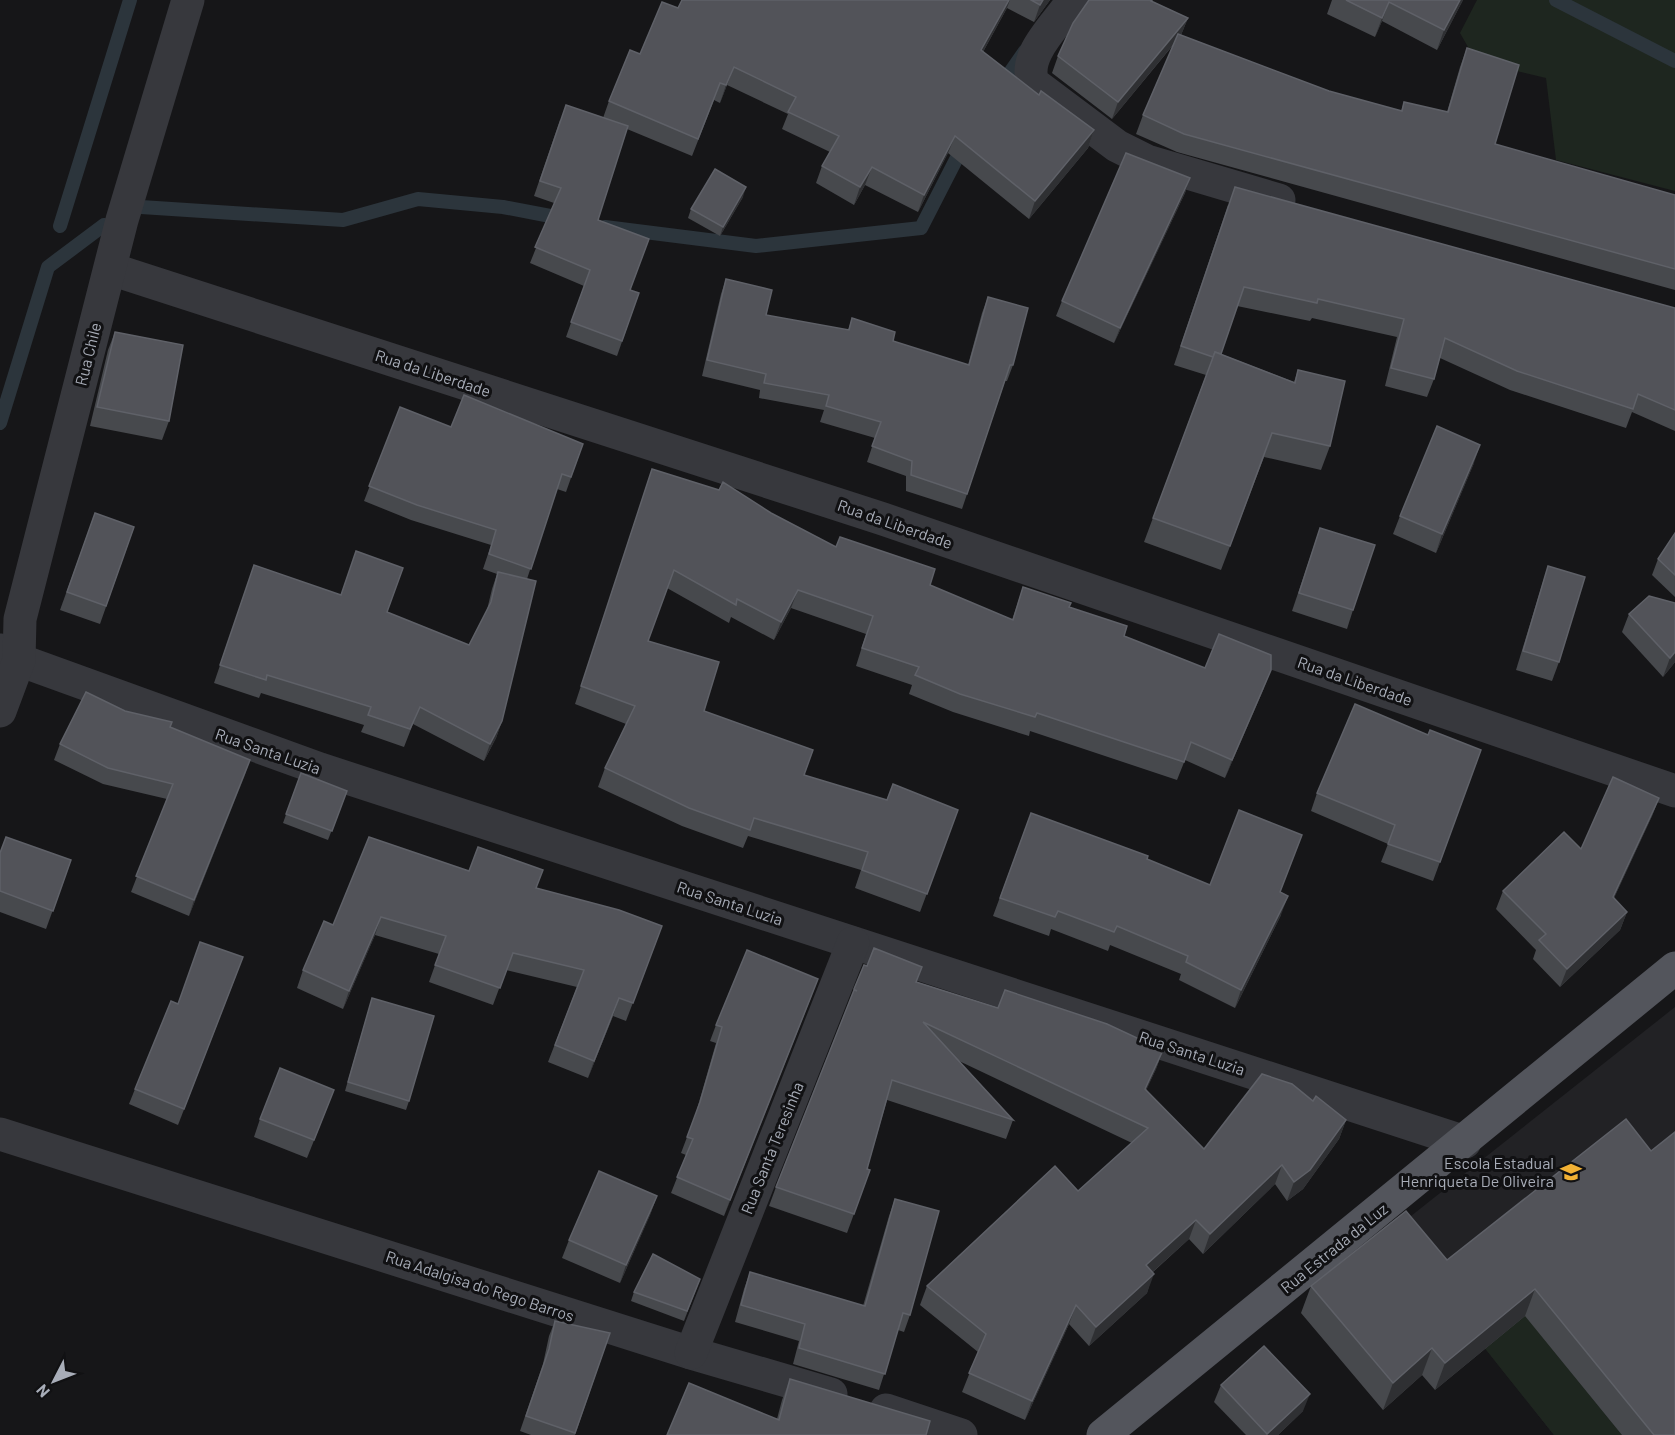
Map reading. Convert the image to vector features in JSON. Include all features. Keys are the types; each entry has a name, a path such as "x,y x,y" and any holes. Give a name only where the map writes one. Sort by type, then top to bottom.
{"main road":[{"name":"Rua Estrada da Luz","path":"1103,1435 1465,1142 1675,968"}],"street":[{"name":"Rua Chile","path":"0,711 9,655 122,220 188,0"},
{"path":"1073,0 1037,49 1029,69 1033,83 1117,146 1147,161 1307,207"},
{"name":"Rua da Liberdade","path":"111,269 883,519 1675,791"},
{"name":"Rua Santa Luzia","path":"9,655 320,769 1465,1142"},
{"name":"Rua Santa Teresinha","path":"692,1353 853,943"},
{"name":"Rua Adalgisa do Rego Barros","path":"0,1134 692,1353 961,1435"}],"shaded area":[{"path":"1477,0 1675,0 1675,191 1556,160 1546,78 1476,61 1460,33"},
{"name":"Escola Estadual Henriqueta De Oliveira","path":"1675,1007 1675,1435 1554,1435 1392,1231"},
{"path":"1477,1256 1622,1435 1554,1435 1436,1287"}],"building":[{"path":"682,0 1009,0 981,50 1039,95 1041,91 1094,130 1035,201 955,136 924,195 872,167 860,187 822,166 839,136 788,112 796,97 734,67 726,85 720,83 698,139 609,101 630,50 640,54 662,2 678,8"},
{"path":"1031,0 1043,0 1040,5"},
{"path":"1089,0 1152,0 1188,18 1118,102 1058,56 1073,23"},
{"path":"1346,0 1460,0 1444,30 1389,2 1382,18"},
{"path":"1178,34 1329,91 1402,111 1404,102 1448,112 1467,48 1519,65 1495,144 1675,195 1675,269 1184,134 1143,115"},
{"path":"566,105 628,126 598,220 649,239 630,290 639,293 622,341 571,322 590,270 535,247 561,188 540,181"},
{"path":"1126,153 1190,178 1120,328 1062,301"},
{"path":"715,169 746,187 723,227 691,209"},
{"path":"1235,187 1675,308 1675,410 1638,394 1633,409 1517,371 1445,338 1434,379 1391,368 1404,319 1318,299 1317,303 1244,287 1221,354 1215,352 1213,357 1181,346"},
{"path":"726,279 772,290 766,315 849,330 852,318 895,332 893,341 969,365 988,297 1028,308 1013,365 1010,365 967,494 911,475 912,461 872,446 881,422 826,406 829,395 764,383 766,374 707,360"},
{"path":"115,332 183,345 169,421 97,407"},
{"path":"1215,352 1295,383 1298,370 1345,381 1330,446 1272,433 1230,546 1153,518"},
{"path":"464,395 583,444 571,477 562,474 531,569 489,554 496,530 417,505 369,486 400,407 451,427"},
{"path":"1437,426 1480,445 1442,534 1400,516"},
{"path":"652,469 719,490 723,482 771,513 836,547 840,537 935,569 930,585 1013,620 1023,587 1071,603 1069,607 1127,626 1124,636 1205,668 1219,634 1271,655 1271,670 1232,760 1191,742 1184,762 1037,713 1035,717 960,694 915,675 919,667 862,648 873,616 798,590 781,622 737,599 736,605 674,570 648,641 719,662 704,711 813,750 804,775 887,800 893,784 958,810 927,894 862,870 868,852 754,818 750,830 689,808 605,768 635,706 581,686"},
{"path":"95,513 134,527 106,606 67,592"},
{"path":"1320,528 1375,545 1353,610 1299,593"},
{"path":"1675,533 1675,575 1658,559"},
{"path":"356,551 403,568 387,612 469,645 491,602 498,572 536,581 502,721 490,744 420,707 410,729 368,715 371,707 267,675 266,680 220,665 254,565 341,595"},
{"path":"1548,566 1585,577 1559,662 1523,651"},
{"path":"1649,596 1675,603 1675,652 1670,658 1629,614"},
{"path":"86,692 125,711 172,722 170,727 250,760 194,900 136,876 173,784 108,768 60,744"},
{"path":"1355,704 1428,735 1430,730 1481,750 1440,862 1388,844 1395,825 1317,793"},
{"path":"301,773 347,791 332,831 286,814"},
{"path":"1613,777 1659,798 1613,897 1627,912 1567,969 1539,940 1546,934 1503,891 1564,832 1581,849"},
{"path":"1239,810 1302,835 1280,892 1288,896 1241,990 1186,962 1188,956 1117,926 1114,932 1058,911 1055,917 1000,898 1031,813 1148,856 1147,859 1210,885"},
{"path":"6,837 71,860 53,911 0,891 0,853"},
{"path":"369,837 469,871 478,847 543,870 536,888 619,910 662,926 633,1003 619,998 594,1061 555,1045 584,970 513,953 500,988 435,965 446,936 381,917 349,991 303,970 324,921 333,925"},
{"path":"200,942 243,957 184,1109 135,1089 171,1001 178,1004"},
{"path":"874,948 922,967 916,982 998,1008 1005,990 1107,1024 1163,1050 1145,1089 1204,1149 1262,1074 1292,1084 1313,1101 1316,1096 1346,1120 1310,1170 1294,1182 1282,1165 1210,1234 1196,1220 1146,1265 1154,1274 1096,1327 1076,1305 1032,1401 969,1373 986,1334 927,1286 1055,1166 1078,1191 1148,1128 923,1022 1013,1120 892,1080 867,1169 870,1170 854,1214 776,1187 854,990 857,991 854,989"},
{"path":"747,950 818,979 730,1200 677,1177 693,1139 687,1137 722,1027 716,1025"},
{"path":"372,998 434,1016 409,1101 348,1082"},
{"path":"280,1068 334,1090 314,1140 260,1119"},
{"path":"1626,1119 1651,1151 1675,1132 1675,1435 1654,1435 1535,1289 1445,1363 1432,1348 1393,1383 1311,1286 1406,1211 1447,1260"},
{"path":"599,1171 657,1196 626,1265 569,1240"},
{"path":"895,1199 939,1211 910,1315 903,1313 885,1374 799,1348 805,1324 741,1305 750,1272 865,1306"},
{"path":"653,1254 700,1279 687,1311 634,1292"},
{"path":"555,1321 610,1333 575,1433 526,1416 549,1349"},
{"path":"1264,1346 1310,1394 1267,1434 1221,1385"},
{"path":"790,1379 930,1421 926,1435 667,1435 689,1383 779,1420"}],"waterway":[{"path":"60,226 130,0"},
{"path":"1556,0 1675,61"},
{"path":"1000,87 1025,51"},
{"path":"605,227 756,246 921,228 964,144"},
{"path":"141,207 343,220 418,199 503,207 566,219"},
{"path":"0,423 48,267 104,225"}],"place":[{"name":"Escola Estadual Henriqueta De Oliveira","path":"1571,1172"}]}
